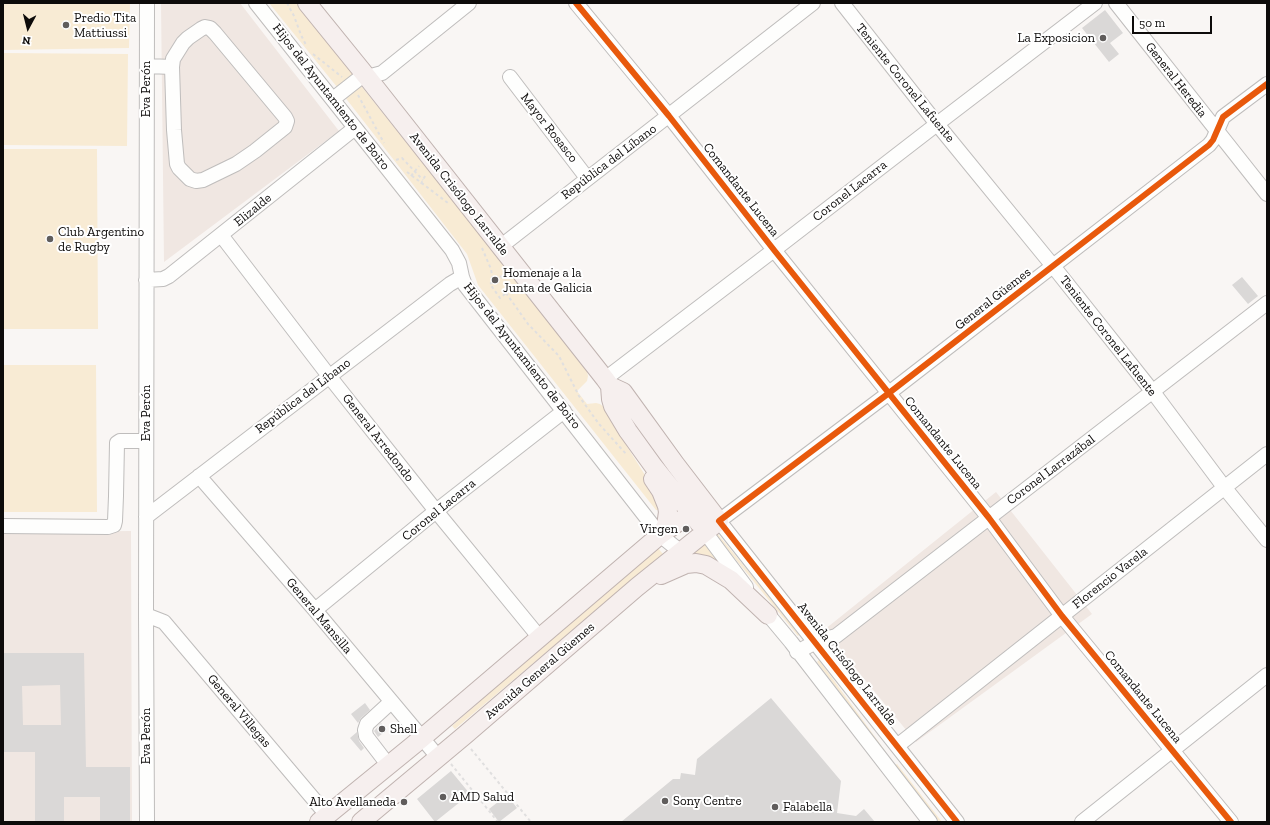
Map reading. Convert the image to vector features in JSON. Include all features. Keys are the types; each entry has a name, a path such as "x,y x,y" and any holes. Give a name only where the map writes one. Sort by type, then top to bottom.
{"main road":[{"name":"Avenida Crisólogo Larralde","path":"306,3 360,81 500,247 608,382 623,392 719,521"},
{"path":"608,382 613,406 628,431 654,467 693,513 705,532"},
{"path":"628,431 636,453 665,500 668,512 665,529 660,535"},
{"path":"693,513 706,513 719,521"},
{"name":"Avenida General Güemes","path":"323,819 389,766 660,535 693,513"},
{"name":"Avenida General Güemes","path":"361,822 462,738 637,587 719,521"},
{"path":"637,587 678,567 696,563 706,565 731,580 768,615"}],"street":[{"name":"Eva Perón","path":"147,3 147,822"},
{"name":"Hijos del Ayuntamiento de Boiro","path":"256,3 452,250 459,263 465,285 660,535 681,552"},
{"path":"333,99 360,81 382,73 469,3"},
{"name":"Comandante Lucena","path":"576,3 669,116 774,250 989,518 1062,616 1231,822"},
{"name":"República del Líbano","path":"500,247 813,3"},
{"name":"Teniente Coronel Lafuente","path":"842,3 937,124 1054,266 1153,392 1224,487 1267,540"},
{"name":"Coronel Lacarra","path":"608,382 774,250 1095,3"},
{"name":"General Heredia","path":"1116,3 1216,132 1267,194"},
{"path":"205,27 210,28 285,117 287,121 285,127 236,164 203,180 196,181 190,179 177,164 174,130 172,66 173,59 188,38 205,27"},
{"path":"147,66 172,66"},
{"name":"Mayor Rosasco","path":"510,78 587,178"},
{"name":"General Güemes","path":"719,521 889,393 1209,145 1223,117 1267,84"},
{"name":"Elizalde","path":"146,280 163,279 169,276 355,128"},
{"name":"General Arredondo","path":"221,235 329,376 436,511 540,638"},
{"name":"República del Líbano","path":"146,517 450,284 462,277"},
{"name":"Coronel Larrazábal","path":"800,656 836,636 1267,303"},
{"name":"Coronel Lacarra","path":"315,610 436,511 564,411"},
{"path":"3,526 108,527 114,525 116,496 116,444 120,441 146,441"},
{"name":"Florencio Varela","path":"898,746 1267,454"},
{"name":"General Mansilla","path":"199,476 315,610 422,738 440,755"},
{"name":"Avenida Crisólogo Larralde","path":"719,521 957,822"},
{"path":"705,532 930,822"},
{"name":"General Villegas","path":"146,615 164,622 323,819"},
{"path":"1082,822 1267,675"},
{"path":"389,766 366,736 365,730 367,724 391,702"}],"path":[{"path":"287,3 294,16 301,35 309,48"},
{"path":"312,52 327,66 360,81 386,147"},
{"path":"392,156 398,163"},
{"path":"395,160 402,158 423,180"},
{"path":"411,176 419,166 426,174 421,184"},
{"path":"406,171 449,205"},
{"path":"481,246 491,269 493,282 490,284 500,298 511,289 501,276 493,282"},
{"path":"506,293 528,324 559,356 586,406 599,424 629,458"},
{"path":"462,738 531,822"},
{"path":"440,755 498,822"}],"shaded area":[{"name":"Predio Tita Mattiussi","path":"3,3 130,3 129,48 3,50"},
{"path":"161,3 240,3 339,131 164,262"},
{"path":"269,3 297,3 353,73 352,77 337,87"},
{"path":"3,53 128,54 127,146 3,145"},
{"path":"357,85 362,87 586,367 588,376 587,381 577,391 587,404 596,403 604,407 660,499 660,510 656,510 478,285 467,254 344,96"},
{"name":"Club Argentino de Rugby","path":"3,149 97,149 98,329 3,329"},
{"path":"3,365 96,365 97,512 3,512"},
{"path":"996,492 1092,614 916,742 824,630"},
{"path":"131,531 132,822 3,822 3,532"},
{"path":"717,533 800,634 798,636 715,534"},
{"path":"706,539 741,587 686,560"},
{"path":"658,548 663,554 455,729 452,726 477,704 496,683"},
{"path":"819,660 886,752 885,753 817,662"},
{"path":"897,764 942,822 939,822 895,765"}],"building":[{"name":"La Exposicion","path":"1105,10 1123,33 1110,43 1119,54 1109,62 1082,28"},
{"path":"1242,277 1258,296 1248,304 1232,285"},
{"path":"3,653 84,653 86,767 130,767 130,822 100,822 100,797 64,797 64,822 35,822 35,752 3,752","holes":["60,685 61,725 23,725 22,686"]},
{"path":"771,698 841,781 837,813 856,816 864,809 875,822 621,822 673,779 680,779 681,773 695,775 697,759"},
{"path":"365,703 370,710 358,723 351,714"},
{"path":"381,723 387,730 378,737 374,731"},
{"path":"357,732 359,741 364,748 361,751 350,738"},
{"name":"AMD Salud","path":"451,771 470,794 435,822 417,799"},
{"path":"507,795 517,808 499,822 489,809"}],"cycle path":[{"path":"576,3 669,116 774,250 989,518 1062,616 1231,822"},
{"path":"957,822 719,521 889,393 1209,145 1213,140 1223,117 1267,84"}],"place":[{"name":"Predio Tita Mattiussi","path":"66,25"},
{"name":"La Exposicion","path":"1103,38"},
{"name":"Club Argentino de Rugby","path":"50,239"},
{"name":"Homenaje a la Junta de Galicia","path":"495,280"},
{"name":"Virgen","path":"686,529"},
{"name":"Shell","path":"382,729"},
{"name":"AMD Salud","path":"443,797"},
{"name":"Sony Centre","path":"665,801"},
{"name":"Alto Avellaneda","path":"404,802"},
{"name":"Falabella","path":"775,807"}]}
